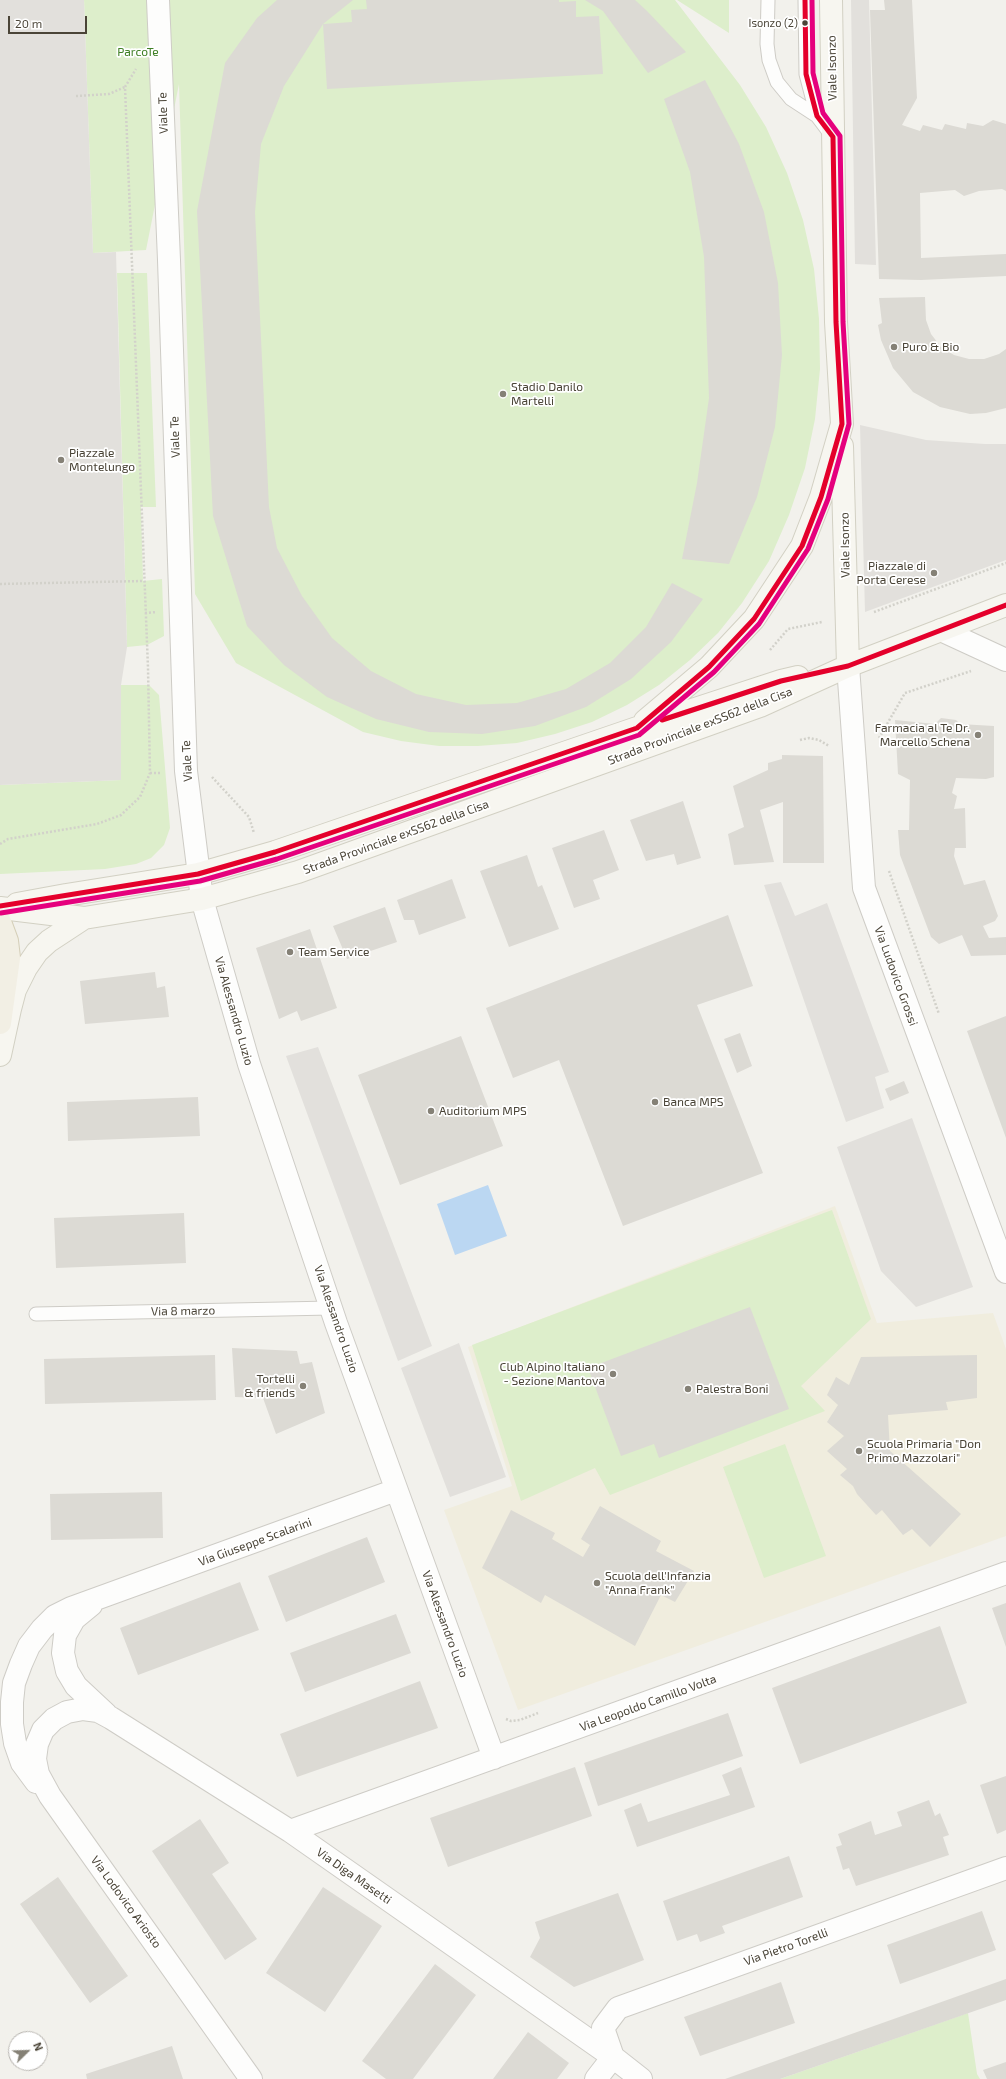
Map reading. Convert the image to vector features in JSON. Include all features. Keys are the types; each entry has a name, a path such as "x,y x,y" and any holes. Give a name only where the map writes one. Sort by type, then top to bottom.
{"main road":[{"name":"Viale Isonzo","path":"831,0 836,322 842,424 848,666"},
{"name":"Viale Isonzo","path":"637,728 709,667 754,619 802,546 821,497 842,424"},
{"path":"848,666 1006,605"},
{"name":"Strada Provinciale exSS62 della Cisa","path":"0,907 198,874 260,856 637,728 782,681 848,666"},
{"name":"Strada Provinciale exSS62 della Cisa","path":"0,907 84,918 202,899 298,872 760,706 848,666"},
{"path":"0,1055 15,990 26,968 37,952 49,941 84,918"},
{"path":"0,922 7,941 9,958 0,1024"}],"street":[{"name":"Viale Te","path":"158,0 167,196 186,771 198,874"},
{"path":"941,630 1006,660"},
{"name":"Via Ludovico Grossi","path":"848,666 864,888 1006,1272"},
{"name":"Via Alessandro Luzio","path":"198,874 202,899 249,1064 331,1308 494,1758"},
{"name":"Via Giuseppe Scalarini","path":"114,1593 396,1490"},
{"name":"Via Leopoldo Camillo Volta","path":"290,1831 1006,1573"},
{"path":"111,1718 76,1686 67,1671 63,1653 66,1635 74,1619 88,1607 114,1593"},
{"path":"50,1796 32,1778 22,1763 15,1744 12,1724 14,1683 30,1646 42,1629 55,1616 71,1608 114,1593"},
{"name":"Via Diga Masetti","path":"54,1719 67,1712 83,1709 98,1711 111,1718 290,1831 612,2057 641,2079"},
{"name":"Via Lodovico Ariosto","path":"54,1719 43,1730 37,1744 35,1759 38,1774 50,1796 251,2079"},
{"name":"Via Pietro Torelli","path":"612,2057 603,2028 618,2008 1006,1868"},
{"path":"596,2079 612,2057"}],"lane":[{"path":"768,0 767,44 769,60 777,82 791,99 817,116 833,137"},
{"path":"805,0 806,74 817,116"},
{"name":"Via 8 marzo","path":"36,1314 331,1308"}],"path":[{"path":"76,96 108,94 125,86 136,70 160,49"},
{"path":"0,844 8,839 97,824 121,815 140,797 150,773 148,668 143,581 125,86"},
{"path":"874,612 1006,563"},
{"path":"0,584 143,581"},
{"path":"770,650 788,629 825,621"},
{"path":"879,744 879,738 905,693 1006,660"},
{"path":"800,740 809,738 819,740 827,744 830,749"},
{"path":"206,771 249,817 260,856"},
{"path":"887,866 940,1017"}],"shaded area":[{"name":"Piazzale Montelungo","path":"0,0 84,0 93,253 116,252 127,647 121,685 121,780 0,785"},
{"path":"851,0 869,0 876,265 855,264"},
{"path":"860,425 926,440 1006,444 1006,560 865,612"},
{"path":"781,882 795,916 827,903 889,1072 875,1077 884,1108 846,1122 764,885"},
{"path":"318,1047 432,1346 398,1361 286,1056"},
{"path":"912,1118 973,1287 916,1307 881,1271 837,1147"},
{"path":"835,1206 877,1323 993,1313 1006,1349 1006,1536 518,1710 444,1510 512,1486 468,1347"},
{"path":"459,1343 506,1477 450,1497 401,1368"}],"green space":[{"name":"Stadio Danilo Martelli","path":"84,0 675,0 740,85 766,127 787,173 803,220 814,269 819,319 820,369 815,419 805,468 789,515 769,561 742,603 718,633 690,660 659,685 627,705 592,722 555,734 517,743 478,746 439,746 401,741 363,732 236,663 195,594 179,84 146,250 93,253"},
{"path":"677,0 729,0 729,33"},
{"path":"117,273 147,273 156,507 141,507 143,581 162,579 164,636 147,645 127,647"},
{"path":"121,685 149,685 159,695 170,828 164,845 151,858 136,864 105,869 0,874 0,785 121,780"},
{"path":"832,1210 871,1319 801,1386 825,1411 610,1495 595,1468 521,1501 472,1345"},
{"path":"785,1444 826,1556 764,1578 723,1467"},
{"path":"968,2013 977,2074 980,2079 780,2079"}],"water":[{"path":"488,1185 507,1236 455,1255 437,1204"}],"building":[{"path":"277,0 353,0 323,24 284,86 261,144 255,212 269,507 277,548 302,596 332,638 371,671 416,694 466,705 517,703 566,689 610,663 646,627 672,583 703,599 671,642 631,679 586,707 535,726 482,734 429,732 376,719 327,697 284,665 247,626 213,516 197,211 225,63 257,18"},
{"path":"366,0 576,1 576,17 599,16 603,74 327,89 323,24 352,22 351,10 367,9"},
{"path":"585,0 635,0 686,52 648,73 603,11"},
{"path":"884,0 912,0 917,98 902,125 920,131 923,125 942,130 945,124 966,129 967,123 983,126 993,120 1006,124 1006,191 1002,189 979,191 964,196 955,190 920,193 921,258 1006,254 1006,276 921,280 879,279 870,10 885,10"},
{"path":"705,80 739,144 764,212 778,283 782,355 775,427 757,497 729,564 682,559 697,483 709,398 704,257 690,172 664,99"},
{"path":"925,297 926,320 931,334 941,347 954,355 969,359 984,359 999,354 1006,349 1006,408 986,413 970,414 940,407 913,392 893,368 881,340 878,325 882,323 879,298"},
{"path":"941,718 956,720 960,724 994,726 994,777 986,779 956,778 952,793 957,796 954,809 965,808 966,848 955,848 954,856 964,885 985,880 998,916 995,921 983,926 989,938 1006,937 1006,955 971,956 962,935 939,944 931,937 900,855 898,830 909,830 910,780 898,774 895,720 935,724"},
{"path":"782,755 823,756 824,863 783,863 783,802 760,810 774,862 734,865 728,834 744,827 733,786 768,770 768,763 782,759"},
{"path":"683,801 701,858 677,865 674,854 646,861 630,820"},
{"path":"604,830 619,870 593,880 600,899 574,908 552,848"},
{"path":"527,855 538,887 542,885 559,929 509,947 480,871"},
{"path":"452,879 466,918 419,935 414,920 404,920 397,900"},
{"path":"385,907 397,942 347,959 333,926"},
{"path":"728,915 753,986 697,1005 763,1173 623,1226 559,1060 513,1078 486,1008"},
{"path":"310,929 337,1008 301,1021 297,1011 279,1019 256,948"},
{"path":"155,972 157,988 165,986 169,1017 85,1024 80,981"},
{"path":"1006,1016 1006,1138 967,1031"},
{"path":"740,1033 752,1066 737,1073 724,1039"},
{"name":"Auditorium MPS","path":"461,1036 503,1146 400,1185 358,1075"},
{"path":"904,1081 909,1093 890,1101 885,1089"},
{"path":"198,1097 200,1136 68,1141 67,1102"},
{"path":"184,1213 186,1263 56,1268 54,1218"},
{"name":"Palestra Boni","path":"750,1307 789,1409 659,1458 654,1444 621,1456 588,1368"},
{"path":"232,1348 297,1351 300,1364 312,1362 325,1413 276,1434 263,1398 235,1397"},
{"path":"215,1355 216,1400 45,1404 44,1359"},
{"name":"Scuola Primaria \"Don Primo Mazzolari\"","path":"977,1355 977,1398 946,1402 948,1410 888,1415 890,1451 961,1514 930,1547 912,1529 903,1535 882,1510 876,1515 857,1494 853,1486 840,1475 847,1469 827,1451 844,1436 827,1422 838,1405 827,1395 836,1377 849,1385 861,1357"},
{"path":"162,1492 163,1538 51,1540 50,1494"},
{"name":"Scuola dell'Infanzia \"Anna Frank\"","path":"600,1506 661,1541 656,1551 694,1571 675,1602 661,1595 635,1646 545,1595 541,1603 482,1568 511,1510 555,1533 552,1539 583,1557 590,1545 581,1539"},
{"path":"367,1537 385,1582 286,1622 268,1576"},
{"path":"240,1582 259,1630 138,1675 120,1628"},
{"path":"1006,1603 1006,1647 992,1608"},
{"path":"396,1614 411,1653 305,1692 290,1653"},
{"path":"940,1626 967,1703 800,1764 772,1688"},
{"path":"420,1681 438,1728 297,1777 280,1734"},
{"path":"728,1713 743,1756 598,1806 584,1763"},
{"path":"575,1767 592,1816 448,1867 430,1818"},
{"path":"741,1767 755,1807 637,1847 624,1810 641,1803 648,1822 730,1795 722,1775"},
{"path":"1006,1776 1006,1830 997,1834 980,1785"},
{"path":"929,1800 935,1816 940,1813 949,1835 943,1837 949,1855 856,1886 849,1868 843,1870 836,1847 842,1845 838,1834 871,1821 875,1835 902,1826 897,1812"},
{"path":"200,1819 229,1863 212,1874 257,1939 225,1960 152,1851"},
{"path":"789,1856 803,1897 722,1926 725,1933 700,1942 697,1934 677,1941 663,1901"},
{"path":"58,1877 128,1976 90,2003 20,1904"},
{"path":"323,1887 382,1926 325,2012 266,1973"},
{"path":"618,1893 644,1960 574,1987 530,1957 540,1938 535,1922"},
{"path":"982,1911 996,1950 900,1984 887,1945"},
{"path":"435,1964 476,1995 413,2079 386,2079 362,2061"},
{"path":"1006,1979 1006,2000 780,2079 725,2079"},
{"path":"781,1982 795,2023 700,2056 684,2017"},
{"path":"528,2032 569,2063 557,2079 493,2079"},
{"path":"172,2046 183,2079 87,2079 86,2074"},
{"path":"1006,2062 1006,2079 987,2079 983,2070"}],"transit line":[{"path":"0,906 198,874 275,852 637,728 709,667 754,619 802,546 821,497 842,424 836,322 833,137 817,116 806,74 805,0"},
{"path":"1,913 200,881 277,859 639,735 714,672 759,624 808,549 828,499 849,424 843,322 840,136 823,113 813,73 812,0"},
{"path":"662,720 781,681 848,666 1006,605"}],"place":[{"name":"Isonzo (2)","path":"805,23"},
{"name":"Puro & Bio","path":"894,347"},
{"name":"Stadio Danilo Martelli","path":"503,394"},
{"name":"Piazzale Montelungo","path":"61,460"},
{"name":"Piazzale di Porta Cerese","path":"934,573"},
{"name":"Farmacia al Te Dr. Marcello Schena","path":"978,735"},
{"name":"Team Service","path":"290,952"},
{"name":"Banca MPS","path":"655,1102"},
{"name":"Auditorium MPS","path":"431,1111"},
{"name":"Club Alpino Italiano - Sezione Mantova","path":"613,1374"},
{"name":"Tortelli & friends","path":"303,1386"},
{"name":"Palestra Boni","path":"688,1389"},
{"name":"Scuola Primaria \"Don Primo Mazzolari\"","path":"859,1451"},
{"name":"Scuola dell'Infanzia \"Anna Frank\"","path":"597,1583"}],"park label":[{"name":"ParcoTe","path":"138,52"}]}
